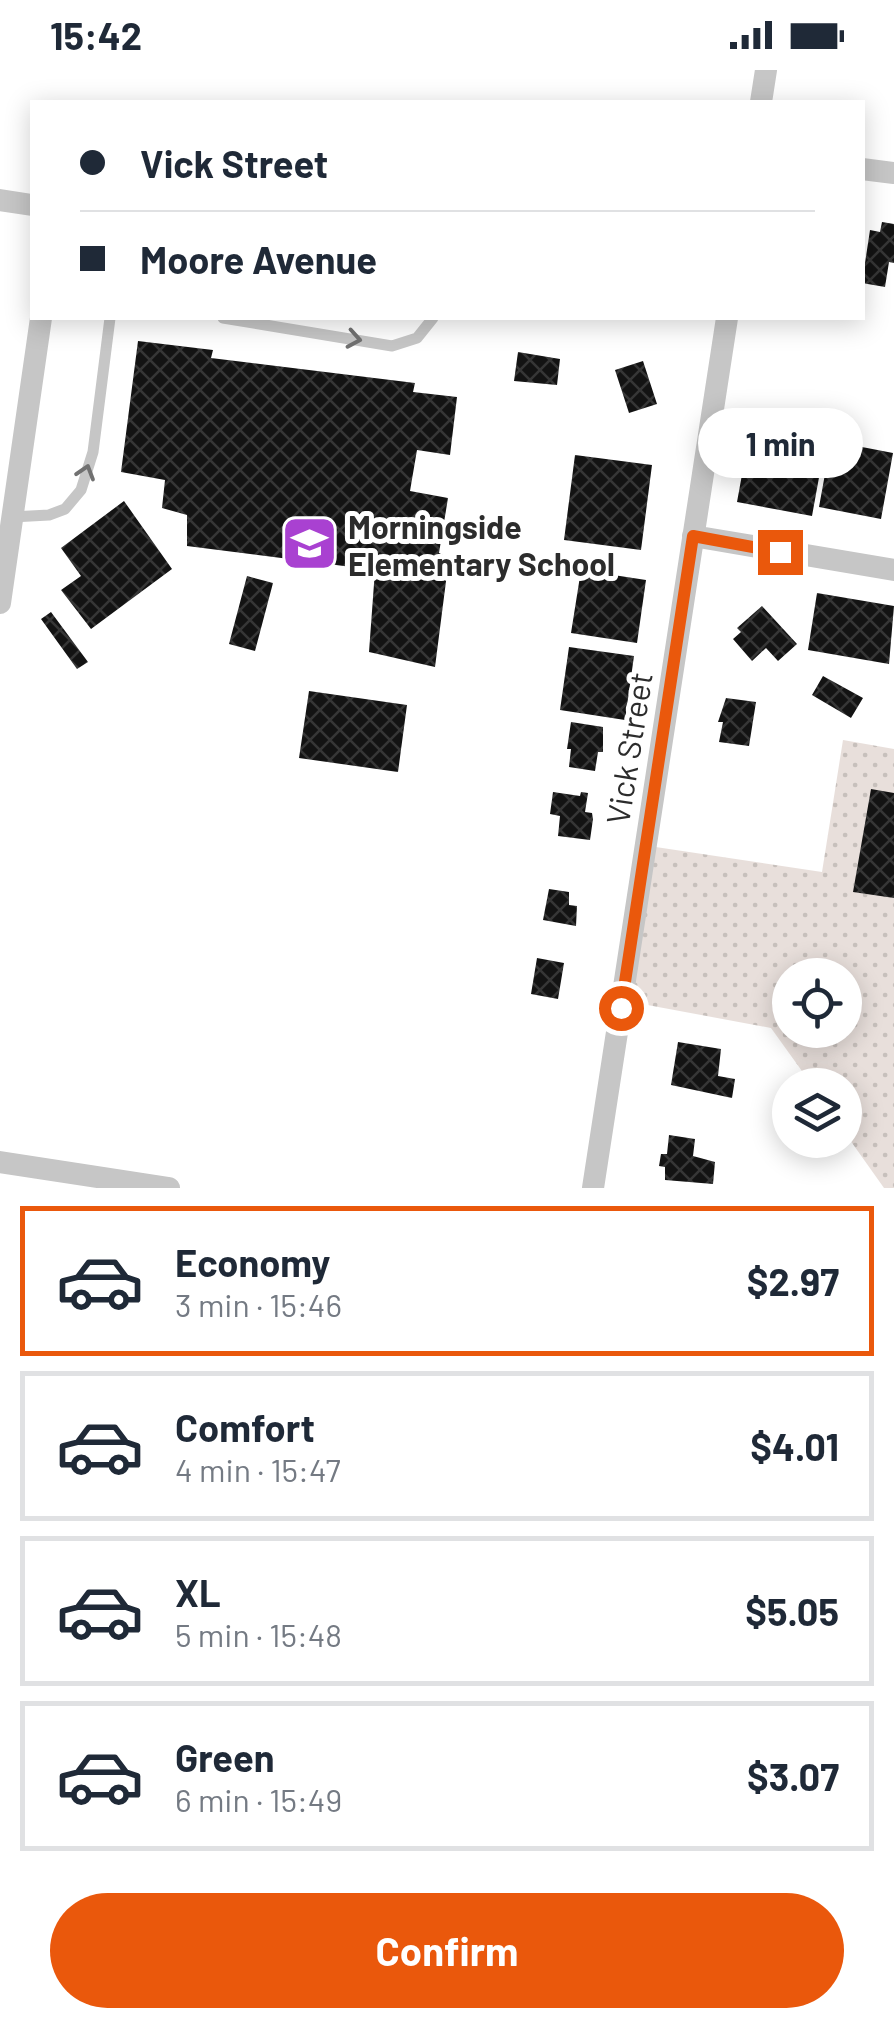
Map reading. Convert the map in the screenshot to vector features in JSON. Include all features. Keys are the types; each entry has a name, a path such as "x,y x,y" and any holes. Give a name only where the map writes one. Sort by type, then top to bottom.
{"street":[{"path":"761,100 766,70"},
{"path":"865,169 894,173"},
{"path":"0,200 30,205"},
{"path":"0,603 41,320"},
{"name":"Vick Street","path":"592,1188 724,320"},
{"path":"693,536 894,570"},
{"path":"0,1162 169,1188"}],"lane":[{"path":"12,518 49,515 65,509 81,490 92,452 110,320"},
{"path":"236,320 392,346 417,338 431,320"}],"shaded area":[{"path":"843,740 894,749 894,1188 884,1188 862,1157 862,1068 800,1068 785,1048 862,1048 862,958 772,958 772,1029 626,1001 649,846 822,872"}],"building":[{"path":"882,222 894,224 894,263 889,262 885,287 865,284 870,230 880,232"},
{"path":"138,341 213,350 211,358 415,383 413,392 457,397 450,455 417,450 410,491 448,498 439,553 449,558 435,667 369,652 375,570 187,546 187,515 162,508 165,480 121,472"},
{"path":"518,352 560,359 557,385 514,381"},
{"path":"643,361 657,404 629,413 615,370"},
{"path":"751,425 826,439 812,516 737,502"},
{"path":"831,441 893,453 881,519 819,507"},
{"path":"575,455 652,465 641,550 564,540"},
{"path":"124,501 172,569 91,629 61,590 81,576 61,548"},
{"path":"581,570 646,580 637,643 571,633"},
{"path":"247,576 273,583 255,651 229,644"},
{"path":"817,593 894,606 889,664 808,650"},
{"path":"762,606 797,644 778,661 766,648 752,661 733,639 741,632 737,628"},
{"path":"51,612 88,662 77,669 41,619"},
{"path":"569,647 634,656 625,720 560,710"},
{"path":"823,676 863,698 851,718 812,695"},
{"path":"309,691 407,705 398,772 299,758"},
{"path":"726,698 756,702 749,746 719,742 723,722 718,722"},
{"path":"571,722 603,727 603,752 598,752 595,771 569,767"},
{"path":"871,789 894,793 894,898 853,892"},
{"path":"553,792 580,796 581,792 588,793 585,812 592,813 593,819 590,840 558,836 560,816 550,814"},
{"path":"549,889 569,892 569,905 577,906 576,926 543,920"},
{"path":"537,958 564,963 558,999 531,994"},
{"path":"678,1042 721,1049 718,1076 735,1079 732,1098 671,1085"},
{"path":"669,1135 695,1139 693,1156 715,1162 713,1184 665,1180 665,1167 659,1166 661,1154 667,1154"}],"place":[{"name":"Morningside Elementary School","path":"309,544"}],"route":[{"path":"621,1008 693,536 780,552"}]}
